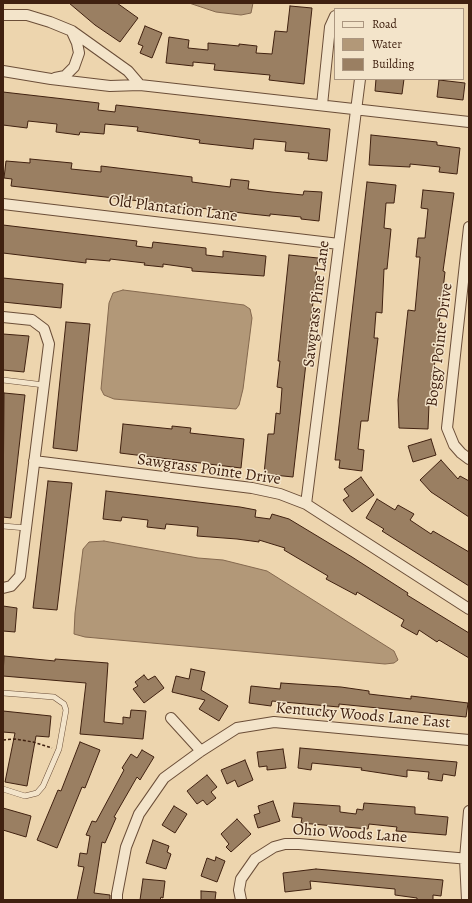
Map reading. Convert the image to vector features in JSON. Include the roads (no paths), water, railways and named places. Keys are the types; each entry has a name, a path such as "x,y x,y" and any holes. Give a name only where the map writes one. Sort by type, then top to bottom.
{"street":[{"path":"4,15 27,15 72,31 128,71 140,84"},
{"path":"322,105 330,27 334,18"},
{"path":"51,79 65,76 74,67 79,54 77,43 72,31"},
{"path":"3,71 51,79 110,86 140,84 469,122"},
{"name":"Sawgrass Pine Lane","path":"306,504 360,80"},
{"name":"Old Plantation Lane","path":"3,204 340,244"},
{"name":"Boggy Pointe Drive","path":"469,227 447,428 454,444 461,453 469,459"},
{"path":"3,317 32,320 44,329 49,344 20,576 11,586 3,588"},
{"name":"Sawgrass Pointe Drive","path":"34,461 252,488 280,494 306,504 469,609"},
{"path":"171,718 201,751"},
{"name":"Kentucky Woods Lane East","path":"117,900 116,894 126,847 139,814 164,778 201,751 237,728 274,722 469,740"},
{"path":"466,900 469,811"},
{"name":"Ohio Woods Lane","path":"241,900 239,890 241,879 254,860 274,847 286,844 467,859"}],"lane":[{"path":"3,380 44,385"},
{"path":"3,526 26,528"},
{"path":"3,693 54,697 64,704 66,718 58,750 43,786 37,794 25,796 3,789"}],"water":[{"path":"189,3 253,3 251,13 241,15 216,12"},
{"path":"123,290 244,305 250,309 252,318 243,389 239,405 236,409 114,399 104,395 101,389 109,303 113,293"},
{"path":"104,541 198,558 223,560 267,571 394,651 398,660 394,663 385,664 85,637 74,634 75,613 83,549 89,542"}]}
